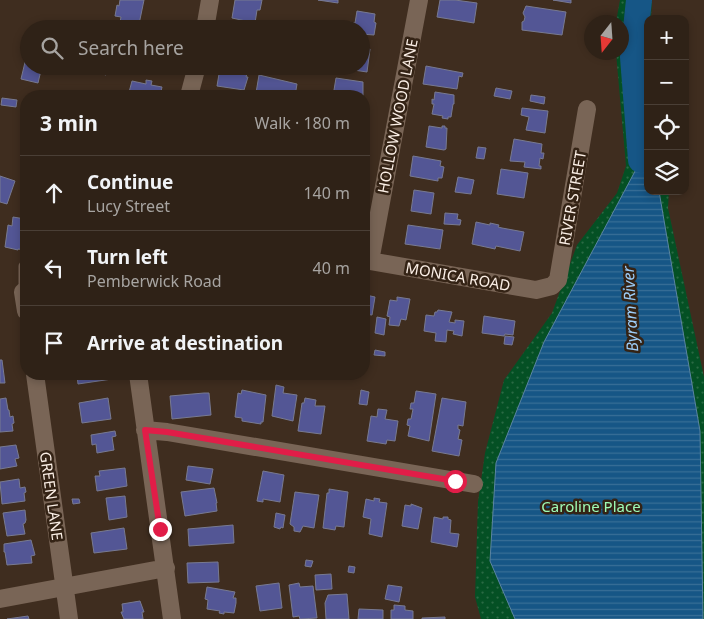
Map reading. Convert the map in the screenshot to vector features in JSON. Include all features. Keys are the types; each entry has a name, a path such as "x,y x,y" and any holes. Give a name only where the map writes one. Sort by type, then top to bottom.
{"street":[{"path":"207,20 210,0"},
{"name":"HOLLOW WOOD LANE","path":"370,245 419,0"},
{"path":"191,90 195,75"},
{"name":"RIVER STREET","path":"552,286 558,280 587,109"},
{"name":"MONICA ROAD","path":"370,261 536,290 552,286"},
{"name":"GREEN LANE","path":"37,380 69,619"},
{"path":"139,380 172,619"},
{"path":"145,430 167,432 474,484"},
{"path":"0,599 166,568"}],"green space":[{"name":"Caroline Place","path":"620,0 652,0 651,15 644,15 644,195 669,195 668,208 704,377 704,619 481,619 475,597 478,502 485,453 504,380 552,313 577,245 617,193 626,166 617,60 629,60 629,15 617,15"}],"water":[{"name":"Caroline Place","path":"641,160 644,162 644,195 660,195 700,431 703,619 515,619 490,561 496,463 544,342"}],"building":[{"path":"120,0 144,0 140,20 120,20 121,17 115,16 117,5 119,6"},
{"path":"235,0 262,0 260,10 257,10 255,20 232,18"},
{"path":"318,0 338,0 338,3"},
{"path":"440,0 477,3 474,23 437,17"},
{"path":"553,0 571,0 571,3"},
{"path":"526,6 566,12 562,35 522,30 522,22 525,17 523,13"},
{"path":"357,11 375,14 374,35 370,35 370,20 356,20"},
{"path":"426,66 463,73 462,77 459,76 457,89 423,84"},
{"path":"22,75 40,75 38,83 21,79"},
{"path":"219,75 247,75 246,77 248,77 244,90 217,86"},
{"path":"259,75 297,84 296,90 256,90"},
{"path":"336,78 363,82 363,90 334,90"},
{"path":"146,80 152,81 151,85 162,87 161,90 130,90 132,81 146,84"},
{"path":"496,88 512,91 510,99 494,96"},
{"path":"435,92 454,95 451,117 448,117 448,119 432,114 434,104 432,104 432,99 434,100"},
{"path":"531,95 545,97 544,104 530,101"},
{"path":"2,98 17,100 16,107 1,105"},
{"path":"522,108 548,111 545,133 526,130 529,117 521,115"},
{"path":"429,126 442,128 442,126 445,126 447,128 446,149 426,147"},
{"path":"514,139 542,144 541,153 544,153 543,159 540,158 539,166 541,166 541,169 524,167 525,162 510,161"},
{"path":"478,147 486,148 484,159 476,158"},
{"path":"413,156 441,161 440,166 444,167 442,178 438,178 438,181 410,176"},
{"path":"501,169 528,173 524,198 497,194"},
{"path":"0,176 15,181 7,204 0,202"},
{"path":"458,177 474,180 471,194 455,192"},
{"path":"414,190 434,193 431,214 411,211"},
{"path":"445,213 458,214 457,219 461,220 460,225 444,224"},
{"path":"13,217 20,218 20,249 18,250 5,247 8,225 12,226"},
{"path":"476,222 490,225 490,223 499,225 498,227 524,232 520,251 496,246 495,249 472,244"},
{"path":"408,225 443,230 440,249 405,244"},
{"path":"370,296 375,297 372,315 370,315"},
{"path":"397,297 410,299 406,320 401,319 399,326 389,325 390,317 387,316 390,300 397,301"},
{"path":"438,310 452,312 449,322 455,323 455,320 464,321 462,336 453,334 454,331 447,330 446,342 435,341 436,333 424,331 426,315 434,316"},
{"path":"484,316 515,321 513,335 505,334 504,336 482,333"},
{"path":"377,317 386,319 384,335 375,333"},
{"path":"505,336 514,337 512,345 504,344"},
{"path":"375,350 385,352 385,356 374,355"},
{"path":"0,360 2,360 5,383 0,383"},
{"path":"78,380 105,380 78,384"},
{"path":"276,385 284,387 283,393 297,395 293,421 272,416"},
{"path":"242,390 266,395 263,422 261,424 242,421 242,418 235,417 238,393 241,394"},
{"path":"361,390 369,392 367,405 359,404"},
{"path":"416,391 436,394 429,441 408,436 410,426 407,425 408,419 411,419 413,409 410,409 411,403 414,403"},
{"path":"209,393 211,415 172,419 170,396"},
{"path":"6,398 10,417 13,416 13,431 0,432 0,399"},
{"path":"108,398 111,419 82,423 79,403"},
{"path":"305,398 316,400 315,406 325,406 321,434 298,431 302,403 304,403"},
{"path":"442,398 466,402 463,426 458,425 460,430 458,439 462,440 459,456 432,451"},
{"path":"378,409 387,410 385,419 398,421 395,441 387,440 386,444 367,441 371,416 377,417"},
{"path":"115,431 116,436 112,437 114,450 97,453 96,444 92,445 91,435"},
{"path":"16,445 19,458 15,459 17,466 0,469 0,447"},
{"path":"188,466 213,469 210,484 186,480"},
{"path":"125,468 127,486 97,491 95,476 100,476 99,471"},
{"path":"263,471 284,475 280,502 263,499 263,502 257,501"},
{"path":"19,479 20,488 25,487 25,501 2,504 0,482"},
{"path":"214,488 217,511 185,516 181,492"},
{"path":"329,489 348,492 344,527 336,526 335,530 323,528"},
{"path":"295,492 319,495 314,528 303,526 300,532 294,531 294,527 290,524"},
{"path":"125,496 127,517 109,520 106,498"},
{"path":"374,498 380,499 379,502 387,503 382,537 369,534 371,519 363,517 366,499 374,501"},
{"path":"72,499 79,499 80,503 73,504"},
{"path":"411,504 422,508 418,529 402,526 405,505 411,506"},
{"path":"25,510 26,520 23,524 25,534 7,536 3,513"},
{"path":"276,513 285,515 283,528 274,527"},
{"path":"434,517 443,519 443,517 448,517 451,520 450,533 459,534 457,547 431,542"},
{"path":"233,525 234,543 189,546 188,529"},
{"path":"124,528 127,549 94,553 91,533"},
{"path":"31,540 35,555 31,556 32,563 7,565 4,544"},
{"path":"306,560 313,561 311,567 305,566"},
{"path":"218,562 219,582 188,583 187,563"},
{"path":"349,566 355,567 354,573 348,572"},
{"path":"331,574 332,589 316,590 315,575"},
{"path":"279,583 282,608 260,611 256,586"},
{"path":"299,583 300,587 313,586 317,618 300,619 299,616 293,617 289,585"},
{"path":"388,585 402,587 399,602 385,599"},
{"path":"207,587 235,592 233,598 236,598 234,613 224,612 224,614 219,613 220,611 207,609 208,600 205,599"},
{"path":"347,594 349,619 326,619 325,603 328,595"},
{"path":"140,601 144,612 142,612 143,619 124,619 121,612 123,612 122,604"},
{"path":"394,605 405,606 405,610 413,611 413,619 391,619 391,610 394,610"},
{"path":"359,609 383,610 383,619 358,619"},
{"path":"28,616 29,619 7,619"},
{"path":"445,617 445,619 422,619 422,618"}],"waterway":[{"name":"Byram River","path":"639,0 633,57 641,160"}],"route":[{"path":"160,529 145,430 167,432 455,481"}]}
